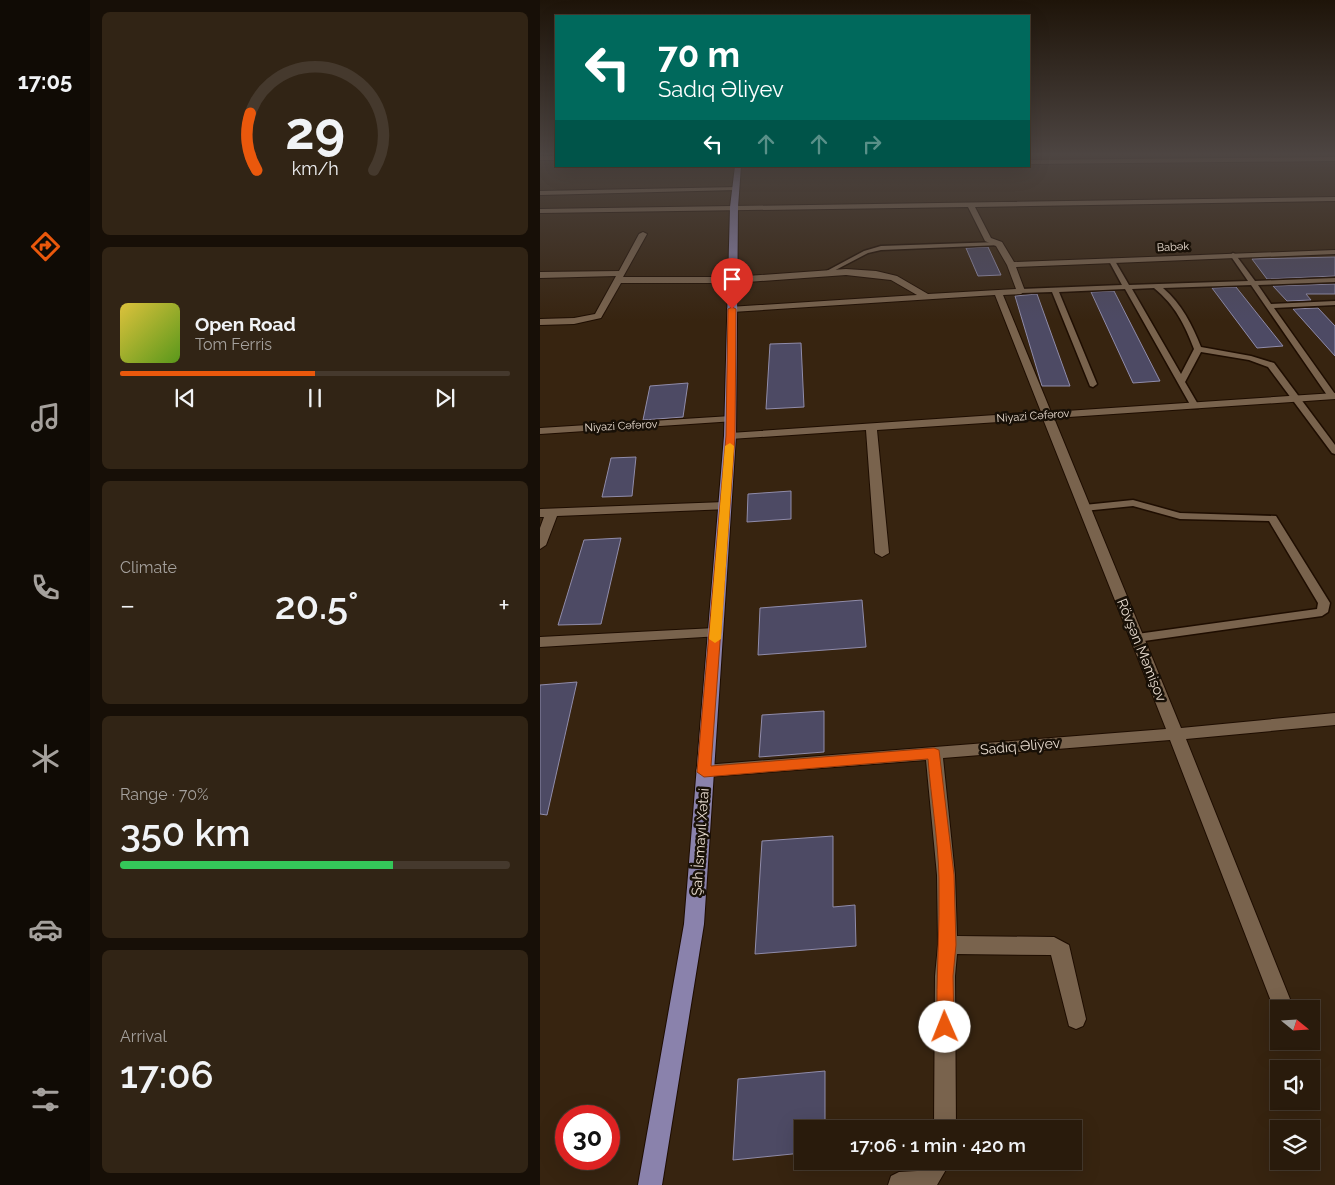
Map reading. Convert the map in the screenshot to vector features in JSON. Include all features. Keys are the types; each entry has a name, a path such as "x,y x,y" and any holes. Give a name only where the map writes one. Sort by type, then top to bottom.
{"main road":[{"name":"Şah İsmayıl Xətai","path":"650,1185 694,924 731,419 734,210"}],"street":[{"path":"540,211 567,210"},
{"path":"732,309 1020,292 1011,265 999,244 988,239 974,210"},
{"path":"540,322 574,322 598,316 643,234"},
{"name":"Babək","path":"1011,265 1335,252"},
{"path":"540,274 733,280 861,273 894,278 926,297"},
{"name":"Rövşən Məmişov","path":"998,293 1138,638 1280,1000"},
{"name":"Niyazi Cəfərov","path":"730,436 1334,396"},
{"name":"Niyazi Cəfərov","path":"540,431 731,419"},
{"path":"871,426 882,553"},
{"path":"540,545 546,513 725,506"},
{"path":"540,642 715,633"},
{"name":"Sadıq Əliyev","path":"704,772 1176,734 1335,719"},
{"path":"934,753 946,875 948,945 944,976 945,1120"},
{"path":"948,945 1054,946 1062,951 1076,1019"},
{"path":"899,1184 918,1185 932,1176 935,1170"}],"lane":[{"path":"824,274 866,252 881,248 999,244"},
{"path":"1234,255 1268,306 1334,396"},
{"path":"1112,261 1195,406"},
{"path":"1020,292 1335,280"},
{"path":"1157,287 1172,298 1181,311 1198,349 1182,382"},
{"path":"1055,290 1093,384"},
{"path":"1268,306 1331,303 1335,312"},
{"path":"1198,349 1223,352 1271,365 1335,451"},
{"path":"1084,508 1133,503 1180,516 1272,518 1324,603 1322,612 1138,638"}],"building":[{"path":"988,247 1001,275 978,276 966,248"},
{"path":"1335,257 1335,276 1267,279 1252,259"},
{"path":"1335,284 1335,294 1306,294 1311,300 1287,301 1273,286"},
{"path":"1236,287 1283,346 1257,348 1212,288"},
{"path":"1114,291 1160,381 1133,383 1091,292"},
{"path":"1037,294 1070,386 1042,386 1015,296"},
{"path":"1318,308 1335,326 1335,356 1293,309"},
{"path":"801,343 804,407 766,409 770,344"},
{"path":"688,383 683,417 643,420 650,386"},
{"path":"636,457 632,496 602,497 611,458"},
{"path":"791,491 791,519 747,522 748,494"},
{"path":"621,538 601,624 558,625 584,540"},
{"path":"862,600 866,647 758,655 760,608"},
{"path":"577,682 547,815 540,814 540,685"},
{"path":"824,711 824,752 759,757 762,715"},
{"path":"833,836 833,907 855,905 856,946 755,954 762,841"},
{"path":"825,1071 825,1120 794,1120 794,1154 733,1160 738,1079"}],"slow traffic":[{"path":"715,639 730,446"}],"route":[{"path":"732,309 730,436 704,772 934,753 940,830 946,875 948,945 944,976 945,1027"}]}
